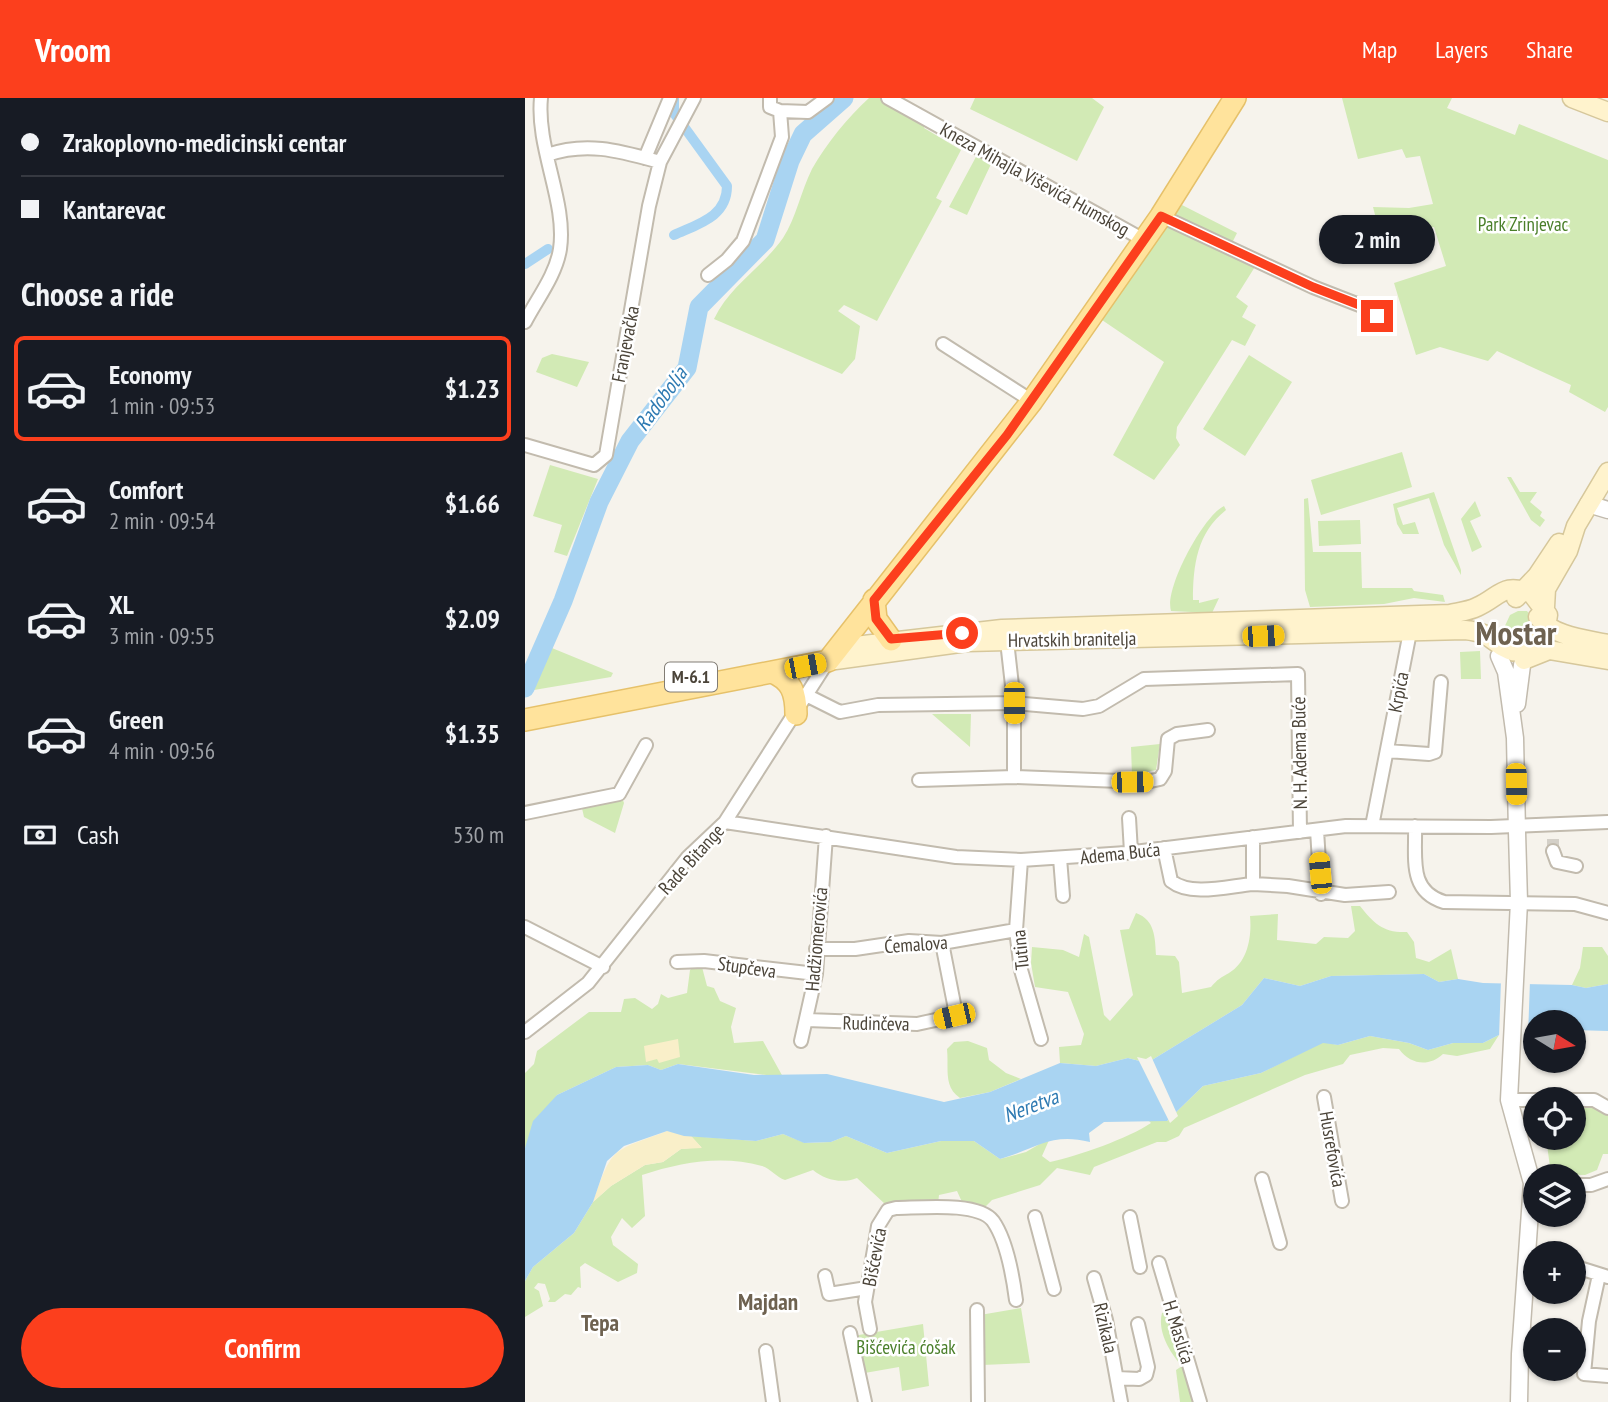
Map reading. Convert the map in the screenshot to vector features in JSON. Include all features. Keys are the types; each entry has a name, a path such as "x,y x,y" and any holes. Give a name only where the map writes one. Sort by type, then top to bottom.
{"main road":[{"name":"Kneza Mihajla Viševića Humskog","path":"833,654 979,473 1033,401 1161,216 1235,98"},
{"path":"1572,98 1608,112"},
{"path":"1450,614 1465,617 1491,610 1504,600 1519,595 1576,526 1608,472"},
{"path":"1483,637 1499,656 1510,661 1530,650 1546,616 1544,594 1567,551 1576,526"},
{"path":"833,654 891,639 1002,629 1450,614 1481,606 1504,590 1519,595 1546,616 1604,651"},
{"path":"874,600 876,619 891,639"},
{"path":"1483,637 1491,610"},
{"name":"Hrvatskih branitelja","path":"535,713 772,672 833,654 916,647 1007,641 1409,632 1457,632 1483,637"},
{"path":"1483,637 1511,651 1604,651"},
{"name":"M-6.1","path":"535,713 833,654"},
{"path":"772,672 783,677 802,705"}],"street":[{"path":"525,322 553,272 560,250 561,231 539,118 541,98"},
{"path":"645,158 670,100 655,98"},
{"path":"547,155 582,146 660,162 694,98"},
{"path":"770,98 770,107 780,111 808,112 827,98"},
{"name":"Kneza Mihajla Viševića Humskog","path":"888,98 1144,240"},
{"path":"708,275 727,260 743,241 782,137 780,111"},
{"name":"Franjevačka","path":"525,445 594,465 606,455 649,206 660,162"},
{"path":"1161,216 1313,287 1367,308 1377,316"},
{"path":"943,344 1033,401"},
{"path":"1588,505 1608,510"},
{"name":"Krpića","path":"1372,826 1409,632"},
{"path":"1007,641 1014,703 1014,777"},
{"path":"1515,738 1530,650"},
{"name":"Rade Bitange","path":"525,1032 582,988 603,967 688,857 720,826 833,654"},
{"path":"1499,656 1506,672 1515,738 1519,902 1509,1100 1528,1164"},
{"name":"N. H. Adema Buće","path":"1014,703 1083,709 1099,706 1144,679 1298,674 1300,832"},
{"path":"1387,751 1429,754 1435,752 1441,681"},
{"path":"802,705 839,712 878,705 1014,703"},
{"path":"919,780 1014,777 1132,782 1160,779 1165,771 1168,739 1177,734 1208,730"},
{"path":"525,813 619,794 646,744"},
{"path":"1129,818 1131,852"},
{"name":"Adema Buća","path":"720,826 826,836 956,857 1021,860 1131,852 1372,826 1517,825 1553,829 1608,822"},
{"path":"1415,826 1417,879 1429,897 1444,902 1575,904 1608,913"},
{"path":"1317,830 1321,894"},
{"name":"Hadžiomerovića","path":"801,1041 816,974 826,836"},
{"path":"1253,837 1253,884"},
{"path":"1164,848 1171,881 1178,887 1191,889 1253,884 1288,886 1321,894 1389,892"},
{"path":"1553,851 1557,862 1576,866"},
{"path":"1059,858 1063,896"},
{"name":"Tutina","path":"1021,860 1016,930 1021,970 1041,1039"},
{"path":"525,927 603,967"},
{"name":"Ćemalova","path":"816,949 855,949 909,941 942,943 1016,930"},
{"name":"Rudinčeva","path":"807,1020 917,1024 954,1016 956,1014 942,943"},
{"name":"Stupčeva","path":"677,962 704,961 816,974"},
{"name":"Husrefovića","path":"1324,1097 1342,1200"},
{"path":"1509,1100 1594,1100 1608,1108"},
{"path":"1586,1185 1608,1179"},
{"path":"1262,1180 1280,1243"},
{"name":"Bišćevića","path":"870,1329 865,1302 867,1288 878,1226 888,1210 964,1208 993,1221 1005,1250 1016,1300"},
{"path":"1035,1217 1054,1289"},
{"path":"1130,1217 1140,1267"},
{"name":"H. Maslića","path":"1159,1263 1200,1402"},
{"path":"1586,1270 1604,1276 1589,1321 1584,1374 1608,1376"},
{"path":"825,1276 829,1294 867,1288"},
{"name":"Rizikala","path":"1094,1278 1121,1402"},
{"path":"1520,1402 1527,1304"},
{"path":"977,1310 978,1402"},
{"name":"Rizikala","path":"1117,1378 1139,1379 1146,1375 1148,1367 1138,1324"},
{"path":"850,1333 865,1402"},
{"path":"766,1351 773,1402"}],"green space":[{"path":"869,98 888,98 925,118 924,128 961,150 936,198 942,201 877,321 844,305 838,311 860,326 855,359 842,374 714,319 737,286 766,259 783,238 818,159 845,122"},
{"path":"975,98 1092,98 1104,107 1077,161 970,109"},
{"name":"Park Zrinjevac","path":"1342,98 1452,98 1447,108 1515,135 1519,124 1608,160 1608,407 1605,412 1569,392 1571,385 1497,351 1488,361 1440,347 1416,355 1394,283 1446,266 1434,227 1381,238 1373,207 1409,208 1433,204 1420,156 1406,158 1402,149 1358,159"},
{"path":"977,155 992,162 967,215 949,207"},
{"path":"1182,205 1237,233 1229,249 1258,262 1236,297 1248,306 1242,317 1256,325 1245,346 1232,340 1177,427 1176,438 1180,445 1154,480 1113,455 1164,362 1102,320"},
{"path":"552,354 589,362 577,387 536,372 542,358"},
{"path":"1249,355 1292,382 1245,456 1203,429"},
{"path":"1402,452 1412,487 1321,515 1311,480"},
{"path":"550,465 598,479 567,556 554,552 562,525 533,516"},
{"path":"1507,477 1511,477 1520,492 1537,492 1530,502 1542,512 1540,516 1545,520 1540,527 1531,520"},
{"path":"1434,492 1461,575 1444,545 1429,498 1397,508 1403,525 1415,522 1419,534 1403,534 1397,524 1393,504"},
{"path":"1308,498 1313,552 1361,552 1362,588 1412,588 1414,591 1443,595 1445,602 1414,598 1384,604 1310,607 1305,590 1304,499"},
{"path":"1475,501 1481,516 1470,521 1482,547 1472,552 1461,519"},
{"path":"1224,506 1226,510 1216,519 1203,539 1194,574 1193,600 1199,600 1199,603 1219,598 1212,613 1171,611 1173,587 1187,554 1215,512"},
{"path":"1360,520 1361,544 1319,546 1318,521"},
{"path":"1527,611 1543,631 1523,645 1503,630 1510,615"},
{"path":"547,646 613,673 611,677 528,691"},
{"path":"1480,651 1481,679 1461,679 1460,652"},
{"path":"932,714 971,714 970,747"},
{"path":"1160,744 1156,770 1132,775 1131,747"},
{"path":"621,795 624,803 615,833 584,817 581,804"},
{"path":"1351,906 1360,906 1370,918 1386,929 1407,932 1414,942 1416,958 1429,962 1451,949 1458,979 1439,982 1424,974 1331,976 1300,986 1264,978 1242,1005 1147,1063 1128,1058 1096,1066 1060,1063 1059,1047 1081,1045 1084,1034 1068,992 1035,987 1031,963 1032,947 1063,950 1079,957 1084,934 1089,937 1104,1015 1110,1021 1133,995 1120,930 1129,929 1136,913 1150,925 1156,955 1175,956 1179,962 1182,993 1211,987 1241,962 1247,948 1250,916 1278,914 1277,940 1316,944 1324,937 1348,938 1355,931"},
{"path":"1583,947 1602,947 1608,956 1608,984 1586,988 1572,985 1580,968"},
{"path":"695,965 702,967 707,986 714,988 720,1001 736,1008 731,1027 734,1043 763,1041 783,1077 678,1064 661,1070 648,1065 616,1067 557,1095 525,1148 525,1073 534,1064 537,1051 589,1012 621,1012 624,999 635,998 652,1009 658,1004 661,994 668,998 687,993 690,970"},
{"path":"1499,1035 1490,1049 1457,1056 1443,1054 1426,1062 1415,1061 1399,1049 1383,1048 1350,1055 1343,1064 1305,1075 1184,1128 1179,1136 1166,1142 1157,1142 1094,1167 1090,1175 1057,1168 1040,1185 992,1200 983,1209 962,1202 957,1191 939,1195 938,1204 896,1201 885,1204 857,1178 834,1180 813,1170 785,1180 762,1166 732,1161 702,1162 657,1170 642,1175 645,1216 632,1228 622,1218 611,1237 613,1245 638,1264 637,1273 618,1282 585,1263 580,1267 581,1288 578,1287 571,1295 565,1294 555,1302 548,1302 550,1299 545,1284 538,1283 534,1288 539,1291 543,1306 525,1317 525,1281 533,1267 574,1233 593,1202 611,1186 645,1165 663,1162 681,1149 701,1147 691,1136 756,1141 783,1134 805,1143 831,1142 846,1136 887,1153 941,1141 974,1141 1000,1159 1026,1152 1050,1138 1042,1156 1050,1162 1117,1140 1151,1123 1149,1121 1167,1121 1203,1086 1261,1073 1323,1042 1338,1045 1370,1036 1409,1043 1428,1050 1453,1043 1483,1043"},
{"path":"968,1041 987,1048 989,1060 1006,1073 1021,1079 990,1092 960,1098 949,1083 947,1049 954,1042"},
{"path":"1586,1102 1608,1111 1608,1154 1603,1154 1597,1170 1586,1175 1586,1164 1550,1164 1548,1150 1586,1150"},
{"path":"1021,1308 1030,1363 982,1365 980,1315"},
{"path":"1169,1311 1198,1402 1180,1402 1176,1370 1182,1366 1169,1348 1161,1327 1162,1313"},
{"name":"Bišćevića ćošak","path":"923,1324 929,1386 902,1391 899,1367 859,1374 853,1336"}],"sand":[{"path":"678,1039 680,1057 659,1063 657,1059 646,1062 644,1046"},
{"path":"667,1131 691,1136 702,1148 681,1149 663,1162 645,1165 611,1186 593,1202 605,1170 617,1153"}],"water":[{"name":"Neretva","path":"1424,974 1439,982 1458,979 1483,983 1572,985 1586,988 1608,984 1608,1031 1586,1030 1586,1010 1523,1010 1523,1033 1499,1035 1483,1043 1453,1043 1428,1050 1409,1043 1370,1036 1338,1045 1323,1043 1261,1073 1203,1086 1167,1121 1104,1122 1089,1133 1090,1142 1076,1139 1053,1140 1000,1159 974,1141 941,1141 887,1153 846,1136 831,1142 804,1143 783,1134 756,1141 684,1136 667,1131 624,1146 607,1161 593,1202 574,1233 533,1267 525,1281 525,1148 533,1121 557,1095 616,1067 648,1065 661,1070 678,1064 754,1075 827,1074 944,1102 990,1092 1060,1063 1096,1066 1128,1058 1147,1063 1242,1005 1264,978 1300,986 1331,976"}],"pier":[{"path":"1501,980 1530,981 1529,1010 1523,1010 1523,1036 1499,1038"},
{"path":"1151,1056 1178,1116 1170,1123 1137,1057 1146,1059"}],"waterway":[{"name":"Radobolja","path":"674,98 674,113 727,186 726,197 717,212 701,223 674,235"},
{"name":"Radobolja","path":"525,688 563,601 599,502 630,441 687,368 699,307 765,240 790,161 803,134 844,98"},
{"name":"Radobolja","path":"525,264 548,249"}],"tunnel":[{"path":"1553,834 1553,851"}],"district":[{"name":"Mostar","path":"1516,633"},
{"name":"Majdan","path":"768,1302"},
{"name":"Tepa","path":"600,1323"}],"route":[{"path":"962,633 891,639 880,629 873,609 874,600 979,473 1033,401 1161,216 1313,287 1367,308 1377,316"}]}
